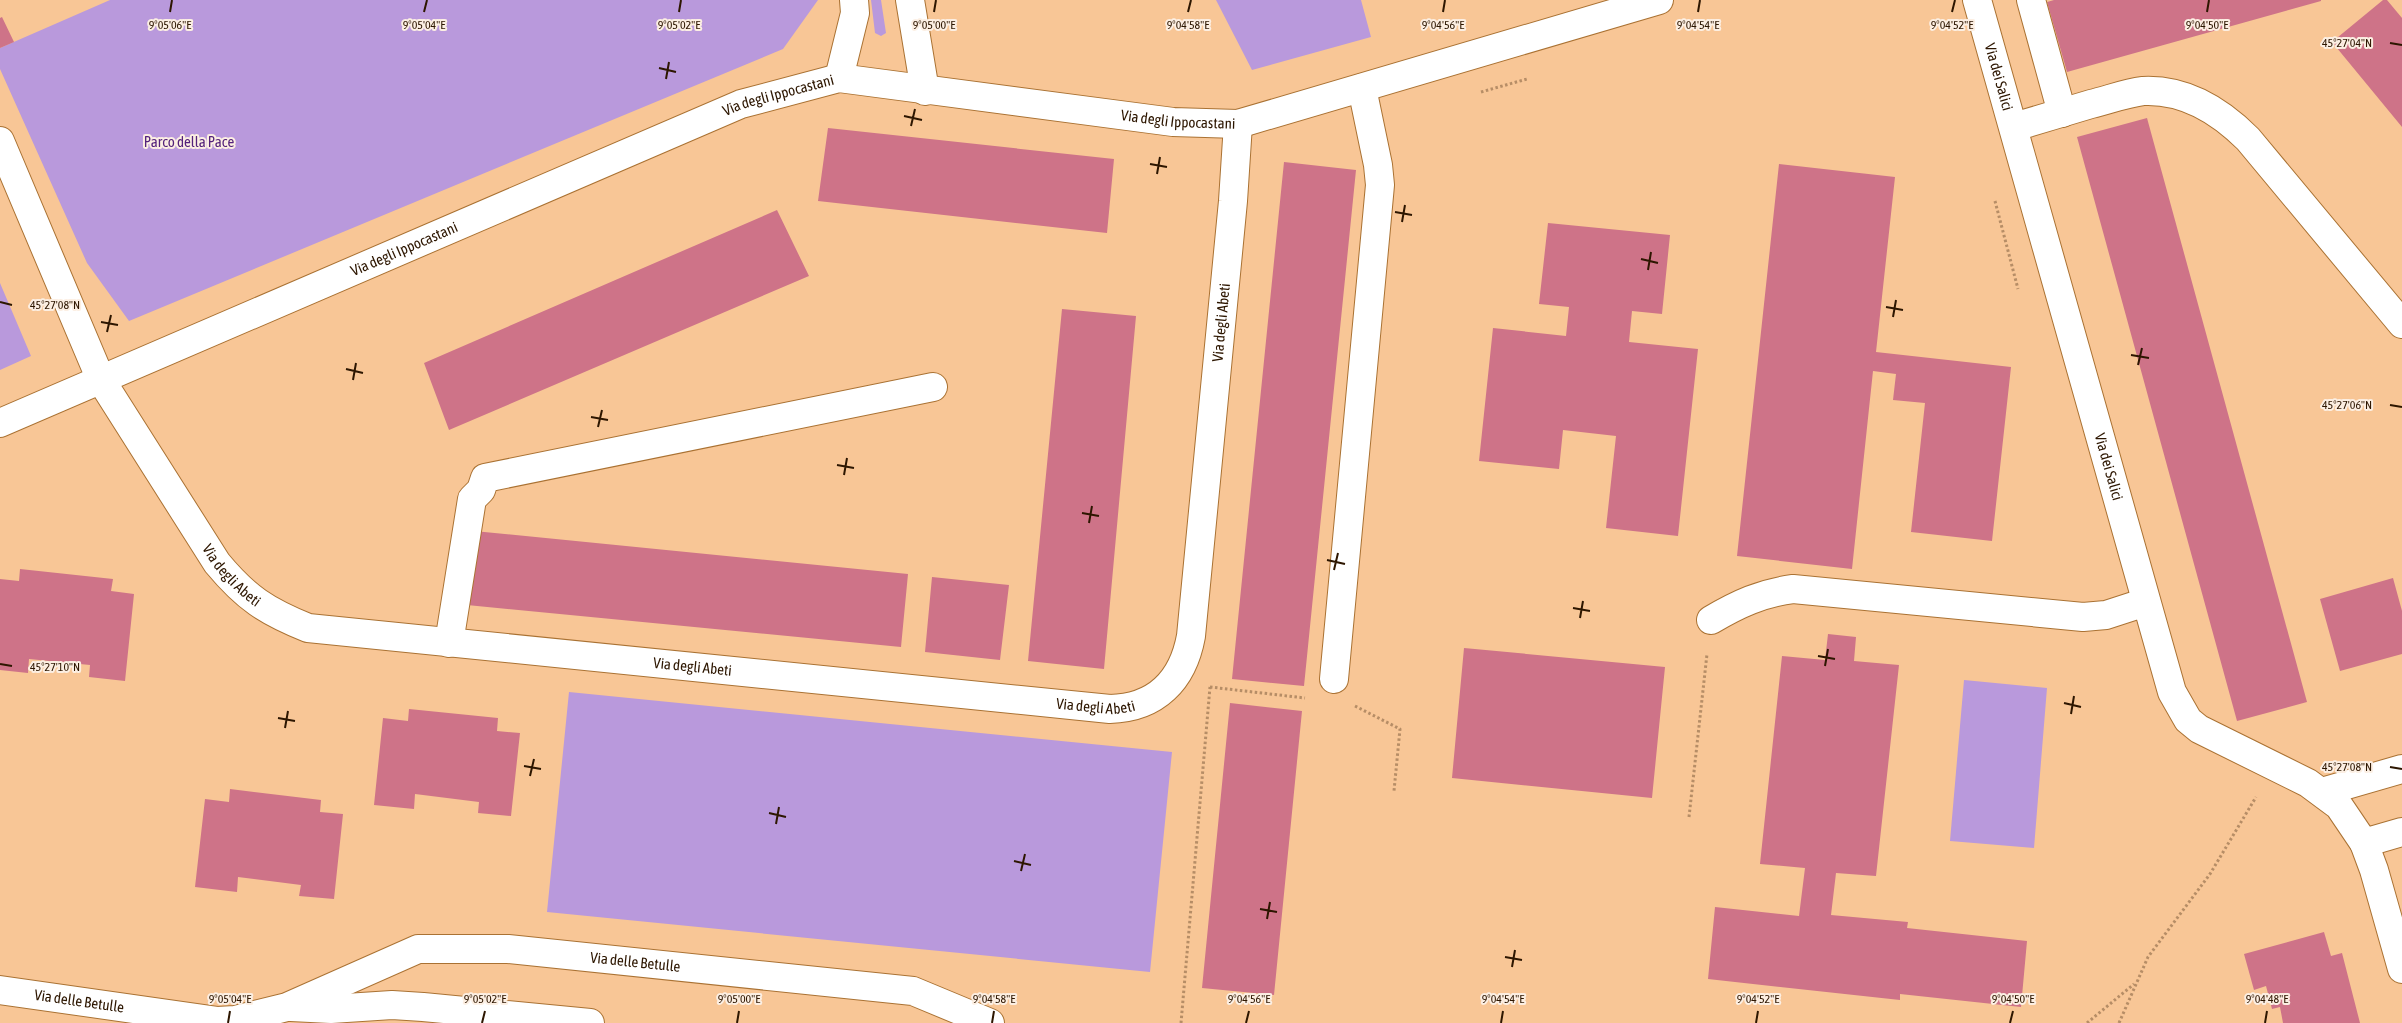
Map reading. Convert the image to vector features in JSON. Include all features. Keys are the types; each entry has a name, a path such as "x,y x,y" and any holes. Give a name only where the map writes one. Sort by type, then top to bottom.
{"street":[{"path":"839,78 855,13 854,0"},
{"path":"910,0 925,90"},
{"name":"Via degli Ippocastani","path":"0,423 741,104 839,78 1173,122 1238,124 1659,0"},
{"name":"Via dei Salici","path":"1977,0 2172,692 2188,720 2199,729 2308,783 2339,806 2364,843 2374,870 2402,969"},
{"path":"2031,0 2062,113"},
{"path":"1334,679 1380,185 1378,165 1362,88"},
{"path":"2014,127 2143,92 2184,96 2217,112 2233,124 2263,156 2402,324"},
{"name":"Via degli Abeti","path":"0,142 101,380 216,563 237,587 262,607 308,628 1110,709 1131,706 1155,696 1169,686 1184,664 1191,636 1232,211 1238,124"},
{"path":"449,643 472,499 481,490 485,478 933,387"},
{"path":"1711,620 1738,604 1755,597 1793,589 2083,617 2106,615 2146,602"},
{"path":"2322,792 2402,769"},
{"path":"2364,843 2402,832"},
{"name":"Via delle Betulle","path":"0,990 216,1022 235,1020 287,1006 418,949 508,949 912,991 990,1023"},
{"name":"Via delle Betulle","path":"287,1006 331,1009 392,1005 590,1023"}],"path":[{"path":"1481,92 1527,78"},
{"path":"1995,201 2018,289"},
{"path":"1689,817 1711,620"},
{"path":"1181,1023 1210,687"},
{"path":"2119,1023 2136,982 2152,951 2205,881 2230,843 2256,797"},
{"path":"2087,1023 2136,982"}],"green space":[{"name":"Parco della Pace","path":"110,0 818,0 783,49 129,321 87,263 0,69 0,48"},
{"path":"871,0 881,0 886,33 881,36 875,33"},
{"path":"1216,0 1361,0 1371,37 1252,70"},
{"path":"0,283 31,356 0,370"},
{"path":"1964,680 2047,688 2034,848 1950,841"},
{"path":"569,692 1172,752 1150,972 547,912"}],"building":[{"path":"2054,0 2321,1 2067,72 2047,2"},
{"path":"2383,0 2387,0 2402,18 2402,127 2332,42"},
{"path":"2,17 14,42 0,48 0,18"},
{"path":"2147,118 2307,702 2237,721 2077,137"},
{"path":"828,128 1114,159 1107,233 818,201"},
{"path":"1284,162 1356,170 1304,686 1232,679"},
{"path":"1779,164 1895,177 1876,352 2011,367 1992,541 1911,532 1925,403 1893,400 1896,374 1873,371 1852,569 1737,556"},
{"path":"777,210 809,276 449,430 424,363"},
{"path":"1548,223 1670,235 1662,314 1632,311 1629,342 1698,349 1678,536 1606,528 1616,436 1563,430 1559,469 1479,461 1493,328 1566,336 1569,307 1539,304"},
{"path":"1062,309 1136,316 1104,669 1028,661"},
{"path":"474,531 908,574 901,647 467,605"},
{"path":"20,569 113,579 111,591 134,594 125,681 89,677 90,665 29,659 28,673 0,670 0,579 19,581"},
{"path":"932,577 1009,585 1000,660 925,652"},
{"path":"2393,578 2402,611 2402,654 2340,671 2320,599"},
{"path":"1828,634 1856,637 1854,661 1899,665 1876,876 1836,873 1831,915 1908,922 1907,928 2027,941 2021,1007 1900,994 1900,1000 1708,979 1715,907 1799,916 1805,868 1760,864 1782,656 1825,660"},
{"path":"1464,648 1665,667 1652,798 1452,778"},
{"path":"1230,703 1302,711 1274,995 1202,988"},
{"path":"409,709 498,718 497,731 520,733 511,816 478,813 479,802 415,794 414,809 374,805 383,718 408,721"},
{"path":"230,789 321,800 320,812 343,814 334,899 299,896 301,885 238,877 237,892 195,887 205,799 229,802"},
{"path":"2324,932 2331,956 2342,953 2360,1023 2283,1023 2280,1007 2272,1009 2266,986 2254,990 2244,954"}]}
